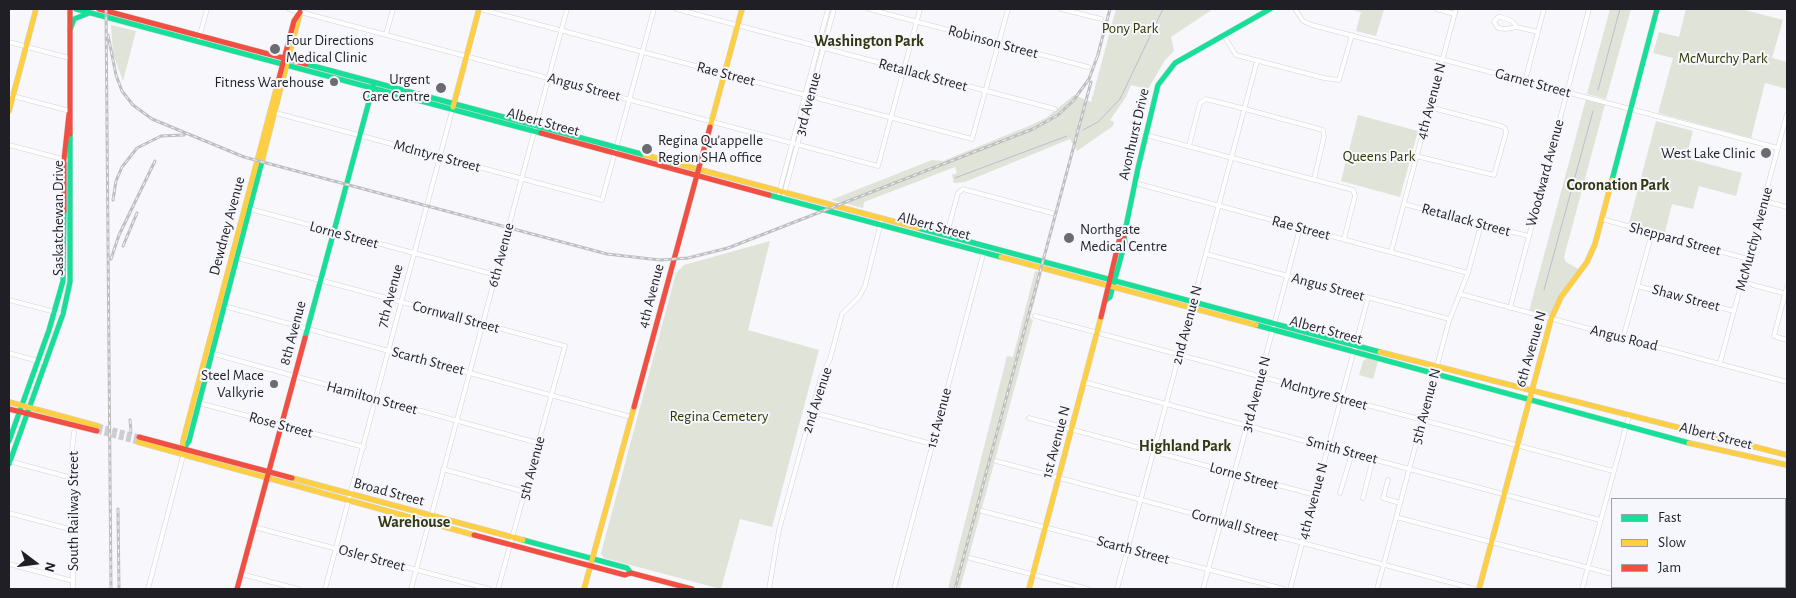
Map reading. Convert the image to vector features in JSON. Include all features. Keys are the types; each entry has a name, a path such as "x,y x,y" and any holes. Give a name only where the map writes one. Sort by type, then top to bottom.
{"main road":[{"path":"9,111 11,95 36,9"},
{"name":"Saskatchewan Drive","path":"9,462 63,314 71,276 70,9"},
{"name":"Albert Street","path":"76,9 286,62 535,130 615,154 698,173 1112,283 1275,323 1354,348"},
{"name":"Albert Street","path":"99,9 199,39"},
{"name":"7th Avenue","path":"453,108 480,9"},
{"name":"4th Avenue","path":"584,589 742,9"},
{"name":"Avonhurst Drive","path":"1112,283 1125,242 1124,236 1135,183 1158,85 1175,63 1270,9"},
{"name":"6th Avenue N","path":"1479,589 1551,319 1561,297 1587,262 1602,219 1657,9"},
{"name":"Dewdney Avenue","path":"183,449 188,442 199,403 209,353 300,10"},
{"path":"70,30 74,19 80,15 90,13"},
{"name":"8th Avenue","path":"237,589 373,86"},
{"name":"Saskatchewan Drive","path":"9,441 55,312 64,274 64,160 70,111"},
{"name":"Dewdney Avenue","path":"183,456 183,441 224,306 273,113"},
{"name":"Albert Street","path":"535,130 616,148 698,173"},
{"name":"1st Avenue N","path":"1029,589 1112,283"},
{"name":"Albert Street","path":"1193,304 1273,329 1436,370 1530,400 1626,426 1787,465"},
{"name":"Albert Street","path":"1436,370 1532,390 1787,455"},
{"path":"9,402 21,409 27,413 97,428 29,407 21,409 9,408"},
{"name":"Broad Street","path":"630,573 627,568 183,449 138,439 183,456 348,501 431,517 510,545 625,575 630,573 692,589"},
{"path":"1761,460 1778,453"},
{"path":"1786,589 1787,582"}],"street":[{"path":"126,16 127,9"},
{"path":"199,39 207,9"},
{"name":"Angus Street","path":"289,9 300,10 878,166 891,118"},
{"path":"386,34 393,9"},
{"name":"Rae Street","path":"480,9 972,139 985,92"},
{"name":"6th Avenue","path":"411,589 567,9"},
{"path":"615,154 654,9"},
{"name":"Retallack Street","path":"676,9 1055,110"},
{"name":"3rd Avenue","path":"781,195 792,143 828,9"},
{"name":"3rd Avenue","path":"781,195 797,145 834,9"},
{"name":"Robinson Street","path":"869,9 1088,67"},
{"path":"891,118 920,9"},
{"path":"985,92 1008,9"},
{"path":"1061,9 1101,19"},
{"name":"Garnet Street","path":"1295,9 1306,22 1778,148"},
{"path":"1436,9 1455,11"},
{"path":"1525,81 1544,9"},
{"name":"Woodward Avenue","path":"1510,308 1588,9"},
{"name":"4th Avenue N","path":"1391,252 1455,11"},
{"path":"1517,27 1512,21 1501,17 1498,17 1494,22 1498,28 1517,27 1538,32"},
{"path":"1224,36 1236,55 1324,78 1339,80 1352,35"},
{"path":"9,42 69,58"},
{"name":"2nd Avenue N","path":"1117,589 1257,61"},
{"path":"11,95 70,111"},
{"path":"1189,146 1200,103 1206,99 1245,109 1323,130 1324,137 1314,179"},
{"name":"7th Avenue","path":"325,589 453,108"},
{"path":"1416,156 1494,175 1506,133 1505,128 1501,126 1429,108"},
{"name":"McIntyre Street","path":"273,113 602,200 615,154"},
{"name":"McMurchy Avenue","path":"1720,363 1787,117"},
{"path":"1146,135 1353,190 1355,196 1344,239"},
{"path":"9,145 70,161"},
{"name":"Rae Street","path":"1135,183 1468,273"},
{"path":"946,239 958,193 963,188 1052,213"},
{"path":"1764,201 1787,207"},
{"name":"Retallack Street","path":"1404,204 1528,236"},
{"name":"Lorne Street","path":"250,209 496,275"},
{"name":"Sheppard Street","path":"1602,219 1748,258"},
{"name":"2nd Avenue","path":"769,589 780,530 821,377 830,359 842,314 858,297 865,286 882,222"},
{"name":"5th Avenue N","path":"1377,589 1449,319 1468,273 1481,225"},
{"name":"3rd Avenue N","path":"1203,589 1300,228"},
{"path":"1623,338 1652,233"},
{"name":"1st Avenue","path":"894,589 985,249"},
{"name":"Angus Street","path":"1206,254 1449,319"},
{"name":"Cornwall Street","path":"235,257 564,346"},
{"path":"1742,282 1786,294"},
{"name":"Shaw Street","path":"1638,286 1734,311"},
{"path":"1787,287 1774,336 1787,340"},
{"name":"Angus Road","path":"1460,294 1787,382"},
{"name":"4th Avenue N","path":"1290,589 1368,298"},
{"path":"9,300 63,314"},
{"name":"Scarth Street","path":"224,306 631,417"},
{"name":"McIntyre Street","path":"1035,316 1614,471"},
{"name":"5th Avenue","path":"498,589 564,346"},
{"path":"9,353 45,363"},
{"name":"Hamilton Street","path":"209,353 538,443"},
{"name":"Smith Street","path":"1084,382 1600,520"},
{"name":"Rose Street","path":"199,403 364,447"},
{"path":"812,412 932,444"},
{"path":"1582,589 1629,416"},
{"name":"Lorne Street","path":"1029,418 1315,495"},
{"name":"South Railway Street","path":"73,589 72,478 74,432"},
{"path":"1340,493 1352,453"},
{"name":"Dewdney Avenue","path":"148,589 183,456"},
{"path":"1363,498 1373,458"},
{"name":"Cornwall Street","path":"996,461 1475,589"},
{"path":"9,462 72,478"},
{"path":"443,470 525,492"},
{"path":"1388,480 1383,498 1400,503"},
{"name":"Scarth Street","path":"982,511 1284,589"},
{"path":"9,513 73,530"},
{"path":"1396,517 1611,574"},
{"name":"Osler Street","path":"254,527 490,589"},
{"path":"970,558 1088,589"},
{"path":"9,564 73,582"},
{"path":"241,574 298,589"}],"green space":[{"name":"Pony Park","path":"1116,9 1213,9 1171,37 1174,51 1165,60 1148,89 1131,85 1126,97 1110,120 1114,122 1113,126 1077,151 1070,139 965,182 954,183 952,175 957,173 955,167 864,202 863,208 831,200 932,160 943,161 1031,125 1046,118 1074,95 1091,102"},
{"path":"1349,9 1384,9 1376,36 1356,31 1361,12"},
{"path":"1610,9 1631,9 1606,99 1587,94"},
{"name":"McMurchy Park","path":"1686,9 1741,9 1783,20 1772,58 1787,62 1787,89 1765,83 1751,138 1658,113 1673,58 1653,53 1659,32 1679,37"},
{"path":"111,25 136,31 123,81 113,54"},
{"path":"1586,99 1605,104 1564,257 1566,262 1580,270 1561,293 1551,314 1546,316 1529,311"},
{"name":"Queens Park","path":"1358,115 1418,131 1400,197 1341,181"},
{"path":"1656,121 1693,131 1686,158 1742,173 1736,196 1699,186 1693,209 1672,204 1665,232 1629,223"},
{"name":"Regina Cemetery","path":"770,241 748,330 819,350 772,527 740,519 721,589 604,558 601,553 676,273 684,265"},
{"path":"1035,271 1042,273 1030,318 1033,320 960,589 948,589 1007,356 1013,357"},
{"path":"1367,358 1378,361 1373,379 1359,375 1363,361"}],"waterway":[{"path":"1083,130 1098,122 1120,99 1163,9"},
{"path":"1598,90 1620,9"},
{"path":"1544,290 1593,111"},
{"path":"955,178 1067,136"}],"tunnel":[{"path":"98,426 139,437"},
{"path":"97,431 138,442"}],"railway":[{"path":"106,9 111,589"},
{"path":"1097,58 1110,9"},
{"path":"108,35 116,75 122,91 133,105 152,119 244,157 607,254 660,260 688,258 728,248 1033,129 1058,115 1073,101 1089,79 1099,52"},
{"path":"955,589 1091,82"},
{"path":"113,200 116,181 122,167 137,148 161,136 184,135"},
{"path":"111,259 119,235 155,161"},
{"path":"123,246 137,213"},
{"path":"130,420 131,432"},
{"path":"118,509 119,589"}],"traffic: fast":[{"path":"76,9 541,133"},
{"path":"1106,300 1110,297 1125,242 1124,236 1138,168 1158,85 1175,63 1270,9"},
{"path":"1612,180 1657,9"},
{"path":"70,30 74,19 89,13"},
{"path":"306,64 645,155"},
{"path":"305,338 374,83"},
{"path":"9,464 63,314 70,282 70,134"},
{"path":"184,448 189,441 262,161"},
{"path":"769,195 1001,257"},
{"path":"9,441 49,330 63,281 64,211"},
{"path":"918,228 1380,352"},
{"path":"1256,325 1689,443"},
{"path":"523,540 627,568 631,573"},
{"path":"1786,589 1787,582"}],"traffic: slow":[{"path":"9,111 36,9"},
{"path":"453,107 479,9"},
{"path":"710,127 742,9"},
{"path":"262,161 300,13"},
{"path":"183,450 183,441 277,86"},
{"path":"645,155 918,228"},
{"path":"1479,589 1551,319 1561,297 1587,262 1595,244 1612,180"},
{"path":"1001,257 1256,325"},
{"path":"1029,589 1101,317"},
{"path":"1380,352 1787,455"},
{"path":"9,402 98,426"},
{"path":"584,589 634,407"},
{"path":"138,442 474,535"},
{"path":"1689,443 1787,465"},
{"path":"292,478 523,540"}],"traffic: jam":[{"path":"70,9 70,134"},
{"path":"99,9 306,64"},
{"path":"277,86 294,21 300,12"},
{"path":"64,211 64,160 69,114"},
{"path":"634,407 710,127"},
{"path":"541,133 769,195"},
{"path":"1101,317 1119,241 1124,236"},
{"path":"237,589 305,338"},
{"path":"9,409 97,431"},
{"path":"139,437 292,478"},
{"path":"474,535 625,575 631,573 692,589"}],"place":[{"name":"Four Directions Medical Clinic","path":"275,49"},
{"name":"Fitness Warehouse","path":"334,82"},
{"name":"Urgent Care Centre","path":"441,88"},
{"name":"Regina Qu'appelle Region SHA office","path":"647,149"},
{"name":"West Lake Clinic","path":"1766,153"},
{"name":"Northgate Medical Centre","path":"1069,238"},
{"name":"Steel Mace Valkyrie","path":"274,384"}],"district":[{"name":"Washington Park","path":"869,41"},
{"name":"Coronation Park","path":"1618,185"},
{"name":"Highland Park","path":"1185,446"},
{"name":"Warehouse","path":"414,522"}]}
